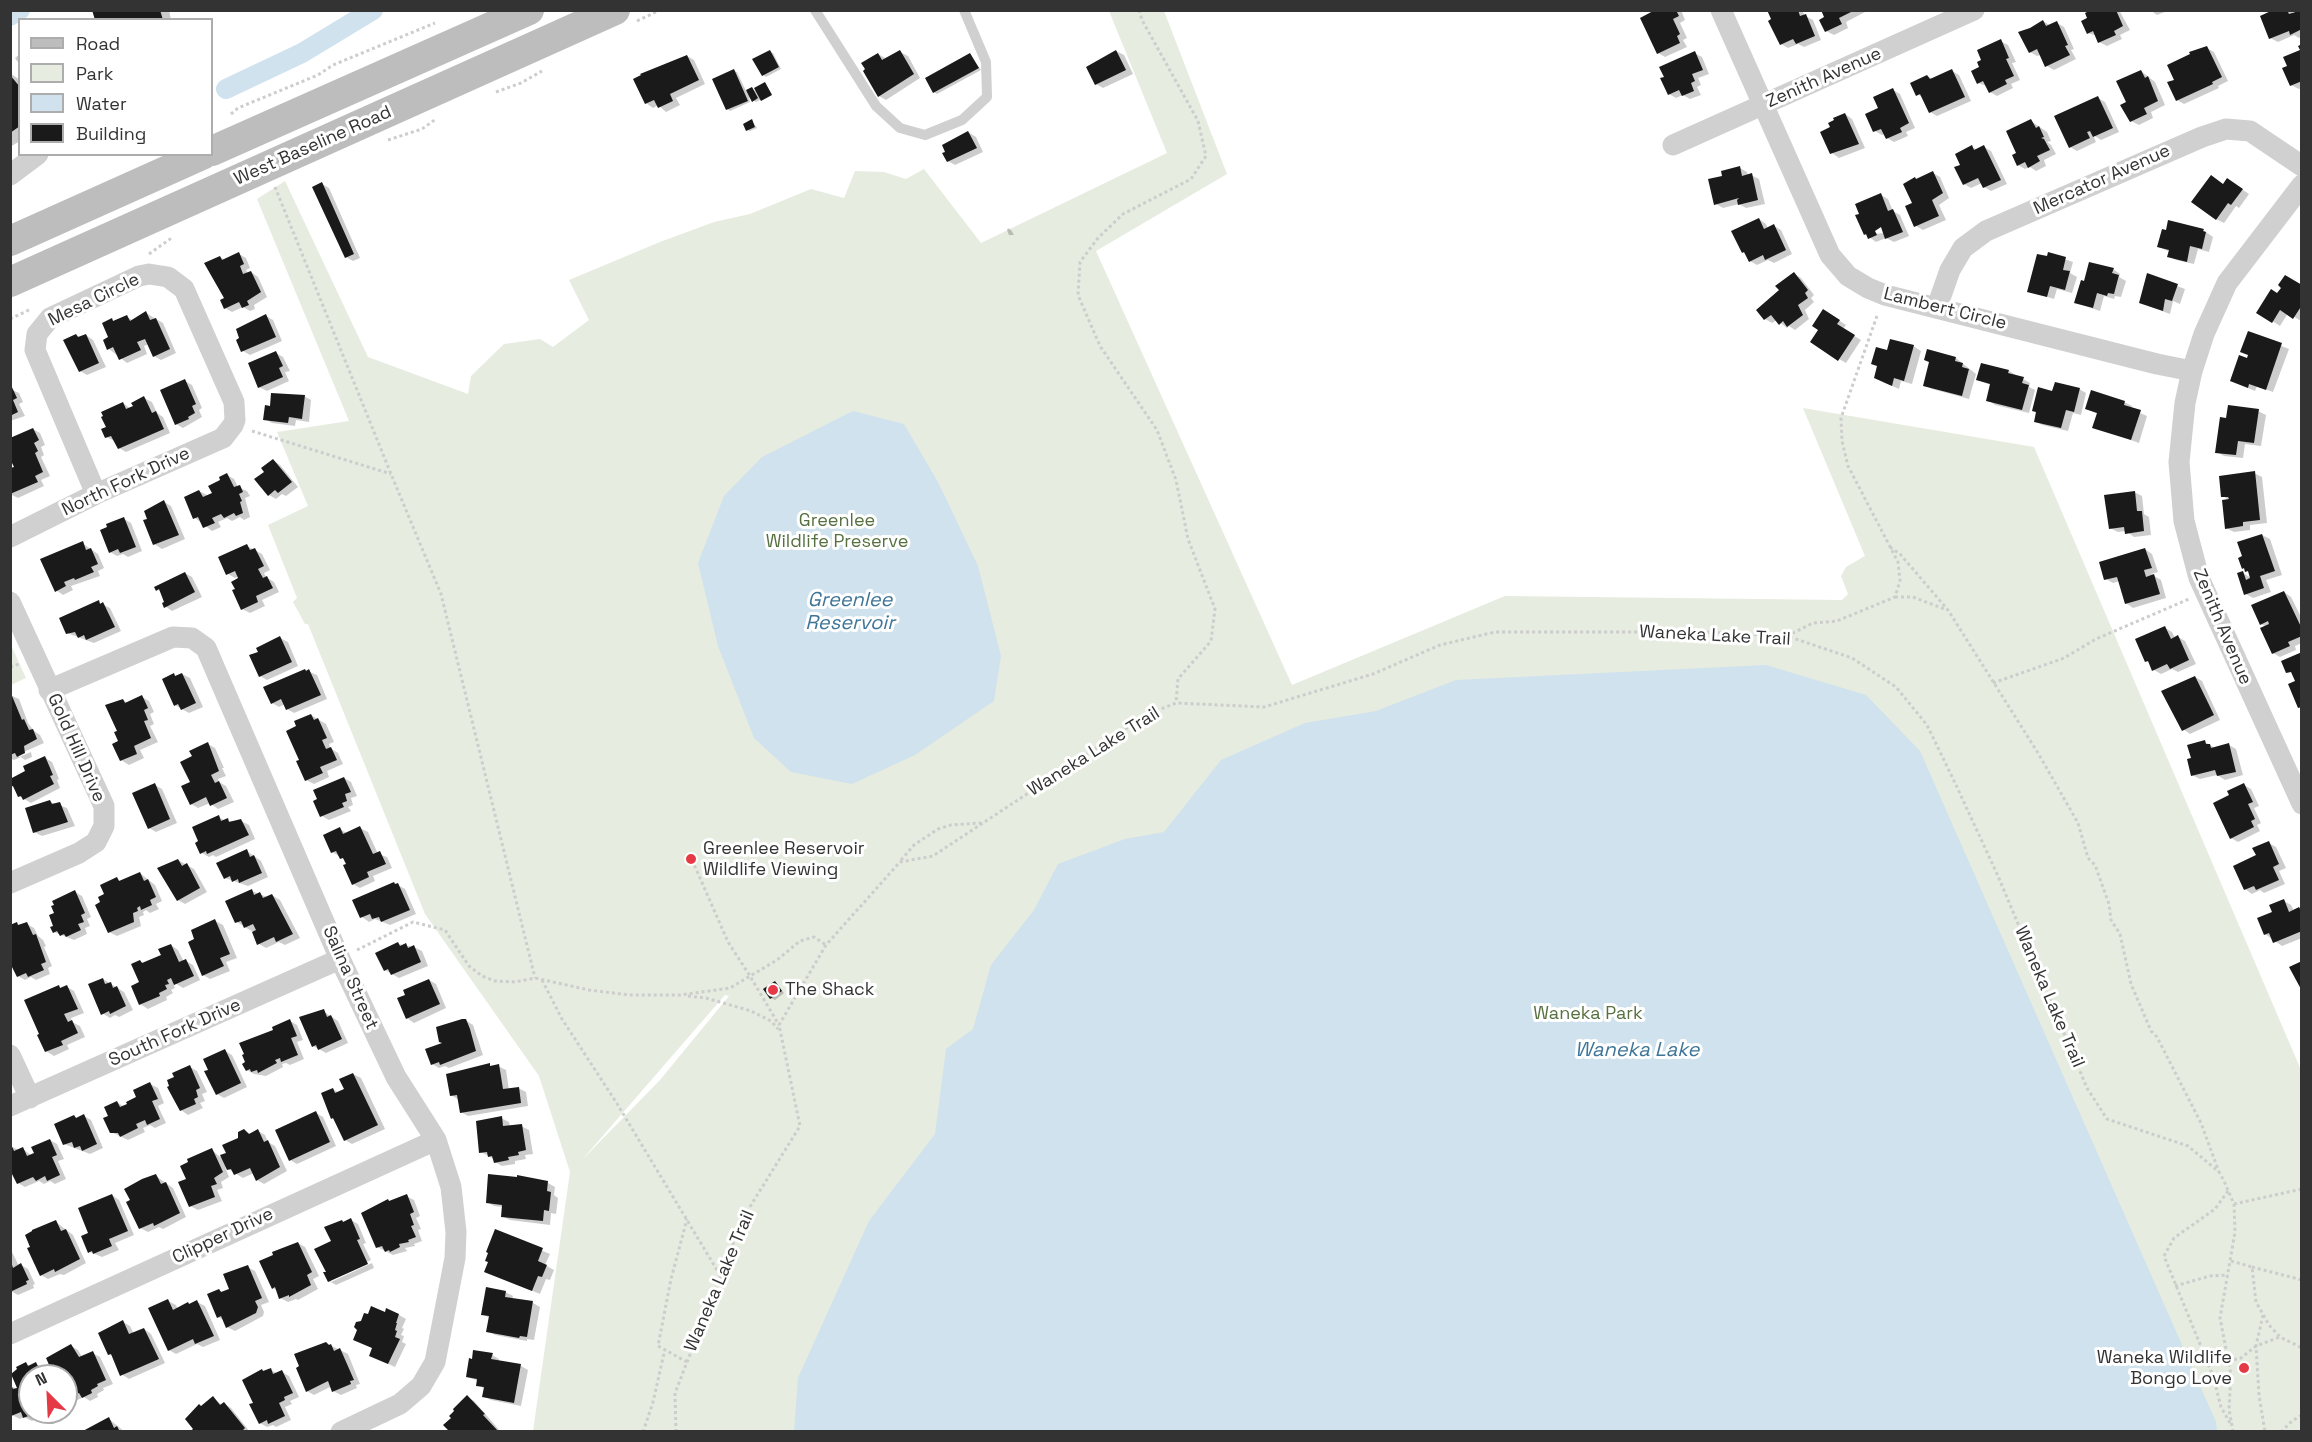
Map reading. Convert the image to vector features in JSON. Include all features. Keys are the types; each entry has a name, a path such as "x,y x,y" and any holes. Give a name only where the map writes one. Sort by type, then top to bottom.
{"main road":[{"name":"West Baseline Road","path":"213,151 529,10"},
{"name":"West Baseline Road","path":"10,282 615,10"},
{"path":"10,241 200,156"}],"street":[{"name":"Lambert Circle","path":"1721,10 1830,255 1848,276 1885,295 2192,371"},
{"name":"Zenith Avenue","path":"1673,145 1974,10"},
{"name":"Mercator Avenue","path":"1937,307 1950,270 1963,248 1986,231 2202,137 2226,129 2250,131 2301,166"},
{"path":"10,175 35,156"},
{"name":"Zenith Avenue","path":"2301,185 2227,283 2204,334 2185,403 2179,462 2184,521 2199,578 2301,804"},
{"name":"Mesa Circle","path":"96,494 35,350 39,328 50,318 140,276 149,274 168,277 184,289 234,402 234,422"},
{"name":"North Fork Drive","path":"10,537 96,494 223,438 234,422"},
{"name":"Gold Hill Drive","path":"10,602 104,806 104,826 96,842 79,853 10,883"},
{"name":"Salina Street","path":"49,690 172,638 192,638 206,648 340,959 396,1077 436,1140 451,1187 456,1232 455,1258 435,1362 421,1386 400,1404 340,1431"},
{"name":"South Fork Drive","path":"20,1102 340,959"},
{"path":"10,1055 20,1102"},
{"name":"Clipper Drive","path":"10,1334 436,1140"}],"lane":[{"path":"815,10 876,106 900,128 925,135 962,120 987,97 986,62 964,10"}],"path":[{"path":"1139,10 1142,20 1198,121 1206,156 1191,179 1123,214 1098,238 1080,262 1078,295 1100,346 1157,430 1176,480 1188,539 1215,609 1211,641 1178,679 1176,703"},
{"path":"229,117 238,108 318,75 333,65 441,21"},
{"path":"267,167 441,594 535,978"},
{"path":"1885,295 1841,418 1842,441 1848,466 1898,562 1900,581 1894,597"},
{"path":"234,422 391,474"},
{"path":"1890,547 1900,554 1948,610 2038,753 2078,823 2088,858 2095,865 2109,904 2111,920 2120,934 2131,984 2151,1031 2157,1037 2201,1123 2219,1172"},
{"path":"1993,683 2064,658 2096,639 2205,592"},
{"path":"1787,636 1813,623 1837,621 1894,597 1913,597 1948,610"},
{"name":"Waneka Lake Trail","path":"900,862 933,856 1148,714 1176,703 1264,707 1373,674 1440,645 1495,632 1703,632 1787,636 1852,658 1896,687 1926,725 1998,876 2087,1088 2107,1119 2188,1146 2219,1172 2234,1204 2235,1232 2220,1318 2231,1375 2229,1409 2233,1430"},
{"name":"Waneka Lake Trail","path":"676,1431 675,1394 743,1218 800,1126 778,1025 826,945 914,845 938,829 951,825 984,822"},
{"path":"692,860 728,942 778,1025"},
{"path":"340,959 413,922 445,930 469,966 482,976 495,981 515,982 535,978 589,990 629,995 680,995 706,998 751,1011 771,1021 780,1032"},
{"path":"680,995 730,988 777,960 800,941 814,937 826,945"},
{"path":"542,980 562,1019 616,1102 720,1275"},
{"path":"2228,1191 2215,1209 2174,1238 2163,1256 2213,1376 2221,1407 2233,1430"},
{"path":"2234,1204 2301,1191"},
{"path":"687,1218 671,1280 658,1346 687,1362"},
{"path":"2231,1261 2301,1280"},
{"path":"2252,1268 2256,1302 2269,1325 2280,1337 2301,1348"},
{"path":"2175,1286 2210,1276 2228,1275"},
{"path":"2263,1315 2256,1346 2259,1395 2265,1431"},
{"path":"2228,1361 2241,1358 2256,1346 2280,1337"},
{"path":"643,1431 653,1402 665,1349"},
{"path":"2281,1431 2301,1415"}],"green space":[{"name":"Waneka Park","path":"1109,11 1164,11 1227,174 1096,251 1292,685 1505,596 1842,600 1848,594 1841,576 1846,567 1865,556 1803,408 2034,447 2301,1070 2301,1431 533,1431 570,1172 539,1076 425,914 308,624 305,624 293,602 297,598 268,525 308,506 277,432 349,421 257,199 285,181 368,357 468,394 471,376 504,344 540,339 553,347 589,320 569,280 660,242 714,222 750,214 811,189 844,198 855,171 884,172 906,179 924,169 981,243 1167,153","holes":["725,995 729,996 660,1080 581,1161"]},
{"path":"11,645 26,678 11,685 10,684"}],"water":[{"name":"Greenlee Reservoir","path":"853,411 904,424 939,484 978,566 1001,656 994,701 915,755 852,784 791,772 754,738 718,646 698,563 724,496 762,457"},
{"name":"Waneka Lake","path":"1766,665 1866,695 1920,751 2216,1422 2217,1431 794,1431 798,1378 869,1221 935,1134 946,1049 973,1029 991,965 1034,910 1058,864 1125,839 1164,832 1221,760 1305,723 1376,711 1456,680"}],"building":[{"path":"92,10 160,10 162,18 94,18"},
{"path":"1655,10 1676,10 1679,16 1673,19 1680,34 1677,36 1680,43 1657,54 1640,18"},
{"path":"1767,10 1798,10 1800,16 1806,14 1815,36 1796,44 1793,39 1780,45 1768,21 1771,19"},
{"path":"1821,10 1855,10 1839,18 1842,24 1825,32 1819,20 1824,17"},
{"path":"2091,10 2116,10 2123,26 2114,31 2116,35 2098,43 2093,31 2087,34 2081,21 2087,18 2085,13"},
{"path":"2273,10 2287,10 2289,14 2302,10 2302,29 2290,35 2289,31 2269,39 2260,16"},
{"path":"2043,20 2046,26 2057,21 2070,55 2045,67 2037,49 2029,53 2018,32"},
{"path":"2001,39 2009,58 2006,59 2014,76 2005,80 2007,84 1989,93 1983,81 1977,84 1971,71 1979,67 1977,62 1981,60 1977,50"},
{"path":"2302,44 2302,81 2290,86 2282,68 2287,66 2283,57 2300,50 2298,46"},
{"path":"2207,46 2222,77 2212,82 2213,84 2176,101 2167,82 2174,80 2167,65 2190,54 2189,52"},
{"path":"770,50 779,67 762,76 752,59"},
{"path":"900,50 914,74 878,97 861,63 878,53 882,60"},
{"path":"1116,50 1126,70 1095,85 1086,67"},
{"path":"1695,51 1703,70 1692,74 1695,81 1691,83 1694,91 1682,96 1679,90 1668,95 1660,78 1664,77 1659,67"},
{"path":"970,53 979,68 933,93 925,78"},
{"path":"687,55 699,80 670,94 673,101 658,108 654,100 645,104 633,79"},
{"path":"734,69 748,101 726,110 712,79"},
{"path":"1952,69 1965,97 1929,113 1920,94 1916,96 1910,83 1927,75 1930,79"},
{"path":"2141,70 2145,78 2148,76 2158,101 2144,108 2147,114 2130,122 2120,105 2126,102 2116,81"},
{"path":"10,75 18,85 18,127 10,133"},
{"path":"765,82 772,95 761,101 754,88"},
{"path":"752,87 758,98 752,102 746,90"},
{"path":"1893,88 1909,123 1900,128 1902,132 1886,139 1881,129 1873,132 1865,114 1878,108 1873,97"},
{"path":"2098,96 2113,128 2093,137 2090,131 2087,132 2090,138 2069,148 2054,116"},
{"path":"1845,113 1859,144 1830,154 1820,132 1830,127 1828,123 1834,120 1833,118"},
{"path":"752,119 755,127 746,131 743,124"},
{"path":"2031,119 2036,128 2039,126 2044,137 2041,138 2050,150 2037,156 2040,161 2028,168 2025,162 2017,166 2012,155 2016,153 2006,131"},
{"path":"968,131 977,148 947,162 942,153 945,152 942,145"},
{"path":"1972,145 1974,150 1984,145 2001,180 1983,188 1978,178 1963,185 1954,167 1960,165 1955,154"},
{"path":"1740,166 1742,176 1752,173 1758,200 1738,205 1739,198 1714,205 1708,179 1722,176 1721,171"},
{"path":"1933,171 1943,193 1932,200 1939,216 1914,227 1905,206 1912,203 1903,184"},
{"path":"2211,175 2223,184 2227,178 2243,189 2231,205 2228,203 2216,220 2191,202"},
{"path":"322,182 354,254 345,258 312,187"},
{"path":"1881,193 1888,211 1893,209 1903,232 1885,239 1881,227 1875,231 1877,235 1868,239 1855,215 1859,214 1855,204"},
{"path":"1759,218 1764,229 1774,224 1786,250 1765,260 1763,255 1749,262 1731,231"},
{"path":"2168,220 2204,229 2203,231 2206,232 2202,249 2190,246 2187,262 2167,257 2169,250 2157,247 2162,229 2166,230"},
{"path":"239,252 244,264 240,266 243,274 251,271 261,292 247,301 249,305 242,308 239,302 224,309 220,300 224,298 204,263 220,256 222,260"},
{"path":"2048,252 2066,257 2063,270 2070,271 2065,290 2050,286 2047,297 2027,292 2037,254 2047,256"},
{"path":"2089,262 2114,268 2112,273 2119,275 2114,294 2108,293 2107,296 2097,293 2093,308 2074,303 2081,280 2084,281"},
{"path":"1794,272 1808,290 1805,293 1808,298 1798,305 1803,315 1787,327 1783,321 1779,325 1771,315 1764,320 1756,310 1779,290 1775,286"},
{"path":"2147,273 2178,284 2172,301 2165,299 2163,311 2139,303"},
{"path":"2285,275 2302,285 2302,305 2293,319 2280,310 2272,323 2256,313 2271,289 2277,293 2281,288 2278,285"},
{"path":"1823,309 1840,320 1837,324 1855,335 1838,361 1810,342 1818,330 1812,326"},
{"path":"146,311 150,320 156,318 170,349 153,357 145,339 137,342 141,350 119,360 113,347 107,350 103,340 108,337 102,323 127,315 130,321"},
{"path":"266,314 276,337 241,352 236,340 239,338 236,329"},
{"path":"2248,331 2282,343 2266,390 2249,384 2248,388 2230,381 2239,355 2247,358 2248,355 2240,352"},
{"path":"76,334 78,337 86,334 99,363 79,372 63,340"},
{"path":"1890,339 1914,345 1904,381 1894,378 1892,386 1874,378 1877,366 1871,364 1876,347 1887,350"},
{"path":"1927,349 1956,357 1955,361 1963,363 1962,367 1969,369 1962,396 1923,386 1929,362 1924,360"},
{"path":"276,351 283,366 279,368 283,377 258,388 248,363"},
{"path":"1981,363 2009,370 2008,373 2024,377 2022,383 2029,385 2022,410 1986,401 1990,384 1976,380"},
{"path":"185,379 196,404 192,406 195,413 188,417 189,419 175,425 160,390"},
{"path":"2055,382 2080,388 2074,412 2066,410 2061,428 2034,422 2036,412 2032,411 2038,387 2052,391"},
{"path":"10,383 17,398 13,400 18,412 10,416"},
{"path":"2091,390 2125,401 2124,405 2141,410 2131,440 2092,428 2097,413 2085,409"},
{"path":"271,393 305,395 302,419 289,417 288,423 263,420 265,405 270,406"},
{"path":"144,396 152,413 156,411 164,429 118,449 111,436 105,438 101,429 106,427 101,412 123,402 126,409 133,406 131,403"},
{"path":"2228,405 2259,409 2254,443 2238,441 2236,455 2215,453 2220,417 2226,418"},
{"path":"33,428 39,440 34,443 38,451 35,453 43,472 35,476 38,482 10,494 10,468 14,467 10,459 10,438"},
{"path":"273,459 292,482 278,493 275,490 268,496 254,479 264,472 261,468"},
{"path":"2255,471 2260,520 2243,522 2243,526 2225,529 2222,500 2229,499 2221,497 2219,476"},
{"path":"227,473 234,487 240,485 243,492 239,494 243,513 236,516 234,513 224,518 221,514 212,518 215,523 203,528 198,517 193,519 184,497 199,490 203,497 212,493 208,486 220,480 219,477"},
{"path":"2135,491 2137,511 2142,511 2144,531 2125,534 2124,527 2109,529 2104,495"},
{"path":"164,500 179,535 153,545 143,520 147,519 144,511"},
{"path":"124,517 136,547 120,553 118,549 109,553 100,530 107,527 106,524"},
{"path":"2262,534 2275,571 2260,576 2264,588 2244,595 2237,573 2243,571 2246,580 2250,578 2248,571 2245,572 2244,568 2242,569 2238,558 2242,556 2237,542"},
{"path":"83,541 86,550 91,548 98,564 91,567 94,572 64,582 66,586 55,592 40,559"},
{"path":"247,544 250,550 255,548 264,566 258,569 263,578 267,576 273,588 256,596 258,602 241,610 232,590 235,589 231,582 238,578 235,571 226,575 218,557"},
{"path":"2145,548 2152,568 2144,570 2146,577 2154,574 2160,594 2125,604 2117,577 2104,580 2099,562"},
{"path":"185,572 195,592 164,608 159,589 156,591 154,587"},
{"path":"2284,591 2302,629 2302,636 2288,642 2290,646 2272,654 2260,628 2269,624 2268,621 2260,625 2251,605"},
{"path":"99,600 100,604 103,602 115,627 86,640 84,635 78,638 75,632 66,634 59,618"},
{"path":"2165,626 2171,639 2178,635 2189,660 2170,669 2167,664 2152,671 2148,661 2145,662 2135,639"},
{"path":"280,636 292,662 259,677 249,655 258,652 256,648"},
{"path":"2302,652 2302,707 2298,708 2288,684 2295,681 2291,672 2286,673 2281,661"},
{"path":"305,669 306,671 309,669 321,695 286,710 281,699 271,704 263,687"},
{"path":"174,673 175,676 182,673 196,703 181,710 178,704 174,706 162,679"},
{"path":"2195,676 2214,715 2182,731 2161,691"},
{"path":"10,691 22,720 24,719 29,730 33,729 37,739 24,746 25,753 17,757 15,753 10,755"},
{"path":"142,695 148,708 144,710 148,720 144,721 151,738 134,746 137,754 120,761 112,744 118,741 114,732 117,731 105,705 123,699 125,703"},
{"path":"311,714 314,720 318,718 327,738 322,740 326,749 331,747 337,760 320,767 323,773 305,781 296,761 299,760 286,731 296,726 294,721"},
{"path":"2205,740 2211,748 2229,743 2236,772 2217,776 2215,770 2191,776 2187,759 2191,758 2187,745"},
{"path":"208,742 219,771 211,775 215,783 219,781 227,798 210,806 206,797 190,805 181,786 190,782 180,762 192,756 189,751"},
{"path":"45,756 53,775 50,776 54,784 23,800 21,796 18,797 13,786 10,787 10,779 25,771 23,766"},
{"path":"344,777 351,792 345,794 347,801 342,803 344,807 320,817 313,801 317,799 313,790"},
{"path":"155,783 170,819 148,829 132,793"},
{"path":"2244,783 2253,802 2248,804 2255,819 2251,821 2254,827 2230,839 2213,803 2229,795 2227,791"},
{"path":"50,800 52,804 60,802 68,822 33,833 25,808"},
{"path":"219,815 221,821 228,818 229,822 241,819 249,835 207,854 206,851 200,854 192,827"},
{"path":"360,826 373,854 380,851 386,864 367,872 369,877 352,885 343,865 346,864 343,858 340,859 336,851 331,853 323,835 340,827 343,834"},
{"path":"2269,841 2279,864 2273,867 2279,880 2256,890 2254,886 2244,890 2233,866 2256,855 2252,848"},
{"path":"247,849 250,857 254,855 262,873 239,883 238,879 232,882 230,876 224,879 216,863"},
{"path":"178,859 182,866 187,863 200,888 177,901 157,868"},
{"path":"140,872 144,881 148,879 156,897 150,900 152,905 141,910 140,906 137,908 138,911 133,913 134,922 108,933 95,905 100,902 98,897 104,894 100,885 117,877 119,881"},
{"path":"394,882 398,883 410,910 381,922 379,917 372,919 370,914 360,918 352,900"},
{"path":"252,889 254,895 260,892 263,898 272,894 293,934 276,942 274,937 257,945 252,932 256,930 253,924 244,928 241,921 235,923 225,901"},
{"path":"75,890 85,913 81,915 84,922 78,924 81,930 66,937 64,934 60,936 57,931 53,933 50,927 53,926 49,915 54,913 51,906 54,905 52,901"},
{"path":"2284,899 2289,912 2299,907 2302,912 2302,931 2273,943 2269,933 2264,935 2257,918 2272,912 2269,905"},
{"path":"215,919 230,954 220,958 224,966 202,976 188,942 194,939 191,930"},
{"path":"17,922 18,925 27,922 33,935 36,934 46,962 41,964 44,970 28,977 26,973 17,977 10,963 10,925"},
{"path":"398,942 400,946 406,943 408,948 414,945 421,962 391,975 388,969 384,971 375,953"},
{"path":"171,944 179,962 186,959 194,976 174,985 171,978 167,980 169,984 165,985 167,989 159,993 160,996 139,1005 131,986 139,982 131,964 140,960 142,963 161,955 158,949"},
{"path":"2302,961 2302,991 2289,967"},
{"path":"103,978 105,984 111,982 113,988 117,986 126,1006 110,1014 109,1011 101,1015 88,984"},
{"path":"429,979 440,1004 406,1019 397,998 405,995 403,990"},
{"name":"The Shack","path":"775,981 782,991 770,999 763,989"},
{"path":"59,985 60,988 67,985 78,1009 64,1014 68,1022 72,1020 78,1033 61,1041 63,1045 45,1052 24,1000"},
{"path":"324,1009 327,1017 331,1015 342,1039 318,1050 316,1045 312,1047 299,1017"},
{"path":"290,1019 297,1036 291,1038 298,1055 281,1062 280,1058 275,1060 277,1063 258,1073 257,1070 246,1071 242,1064 245,1062 242,1055 244,1054 239,1043 273,1030 272,1027"},
{"path":"466,1019 476,1051 440,1065 439,1062 431,1065 425,1049 442,1043 439,1042 436,1027"},
{"path":"225,1049 241,1083 216,1095 204,1071 208,1070 203,1059"},
{"path":"490,1063 490,1066 499,1064 503,1089 519,1087 521,1103 460,1113 457,1095 450,1096 446,1074"},
{"path":"190,1065 200,1088 196,1090 198,1097 194,1099 196,1104 180,1111 167,1087 169,1086 167,1080 174,1077 172,1073"},
{"path":"353,1073 378,1125 344,1141 333,1118 331,1119 321,1093 333,1088 335,1093 344,1089 339,1079"},
{"path":"150,1082 158,1099 152,1101 160,1119 147,1125 145,1120 136,1124 138,1128 120,1137 118,1133 110,1133 103,1118 108,1116 104,1107 117,1101 120,1107 127,1104 126,1102 136,1097 133,1090"},
{"path":"316,1111 330,1142 289,1161 275,1130"},
{"path":"84,1114 97,1144 82,1151 80,1146 74,1148 72,1142 63,1145 54,1124 74,1115 76,1118"},
{"path":"502,1116 503,1126 522,1124 526,1150 518,1152 519,1155 508,1157 509,1160 494,1163 492,1156 488,1157 487,1152 479,1153 476,1121"},
{"path":"244,1129 249,1134 258,1129 264,1142 268,1140 280,1167 256,1181 250,1168 234,1175 231,1169 227,1170 220,1155 226,1153 222,1145 238,1138 238,1132"},
{"path":"50,1139 57,1155 52,1157 60,1175 47,1181 45,1176 36,1181 33,1177 17,1184 10,1170 10,1142 14,1151 23,1147 27,1156 34,1153 31,1147"},
{"path":"212,1148 223,1172 214,1178 217,1184 211,1186 215,1197 189,1207 178,1182 186,1179 180,1166 188,1162 187,1159"},
{"path":"156,1174 161,1184 166,1182 180,1213 154,1226 153,1223 139,1229 126,1202 130,1200 124,1189"},
{"path":"488,1174 517,1177 517,1175 548,1181 547,1191 551,1192 549,1211 544,1210 543,1221 501,1217 502,1205 486,1203"},
{"path":"112,1194 128,1231 109,1239 112,1246 93,1254 92,1251 88,1253 81,1236 88,1233 78,1208"},
{"path":"407,1194 414,1212 410,1214 414,1225 411,1226 416,1237 408,1240 409,1242 399,1244 400,1247 390,1252 389,1250 385,1252 382,1246 376,1248 361,1213 388,1199 389,1201"},
{"path":"351,1218 360,1239 357,1240 368,1264 328,1282 323,1272 326,1272 314,1249 331,1241 324,1227"},
{"path":"56,1220 61,1231 66,1229 80,1259 55,1272 54,1269 40,1276 27,1248 30,1247 25,1235"},
{"path":"495,1229 543,1248 538,1261 547,1265 542,1277 538,1276 532,1291 484,1272 488,1262 485,1261 488,1253 486,1252"},
{"path":"298,1242 312,1272 307,1275 311,1285 289,1297 289,1295 279,1299 275,1287 272,1289 259,1261 273,1255 272,1252"},
{"path":"10,1258 13,1268 21,1263 29,1280 26,1281 27,1284 10,1292"},
{"path":"248,1265 262,1298 255,1301 258,1307 256,1313 226,1328 221,1316 217,1318 207,1294 219,1289 221,1292 229,1289 223,1274"},
{"path":"486,1287 506,1291 505,1297 533,1301 527,1337 520,1336 519,1338 486,1332 489,1316 481,1315"},
{"path":"168,1299 173,1310 197,1300 214,1336 195,1344 193,1339 168,1351 148,1308"},
{"path":"371,1306 385,1312 386,1308 399,1314 395,1337 400,1339 388,1364 369,1356 372,1348 353,1340 357,1330 354,1327 356,1322 361,1321 364,1313 368,1314"},
{"path":"123,1320 129,1334 144,1328 159,1359 120,1376 111,1354 108,1355 98,1333"},
{"path":"326,1342 331,1344 334,1351 340,1348 354,1380 350,1381 351,1384 332,1392 328,1381 306,1392 296,1368 299,1366 294,1354"},
{"path":"71,1344 79,1357 93,1351 106,1380 97,1384 98,1386 91,1390 92,1393 82,1398 78,1393 78,1364 49,1364 46,1358"},
{"path":"473,1350 493,1353 491,1359 521,1364 514,1403 482,1397 484,1387 476,1386 477,1379 466,1377 469,1358 472,1359"},
{"path":"18,1366 18,1413 11,1416 10,1383 13,1389 17,1388 11,1374 17,1369"},
{"path":"271,1368 273,1374 282,1370 293,1393 284,1397 285,1400 279,1403 285,1416 268,1424 267,1420 259,1424 249,1404 253,1403 242,1380 262,1369 263,1371"},
{"path":"467,1395 499,1432 447,1432 448,1430 443,1425 451,1418 449,1416 454,1411 453,1409"},
{"path":"213,1396 220,1405 224,1402 245,1428 241,1432 189,1432 193,1429 185,1419 199,1404 201,1406"},
{"path":"109,1417 114,1428 117,1426 120,1432 81,1432"}],"waterway":[{"path":"10,16 20,10"},
{"path":"226,89 302,53 373,10"}],"place":[{"name":"Greenlee Reservoir Wildlife Viewing","path":"691,859"},
{"name":"The Shack","path":"773,990"},
{"name":"Waneka Wildlife Bongo Love","path":"2244,1368"}],"park label":[{"name":"Greenlee Wildlife Preserve","path":"837,531"}]}
